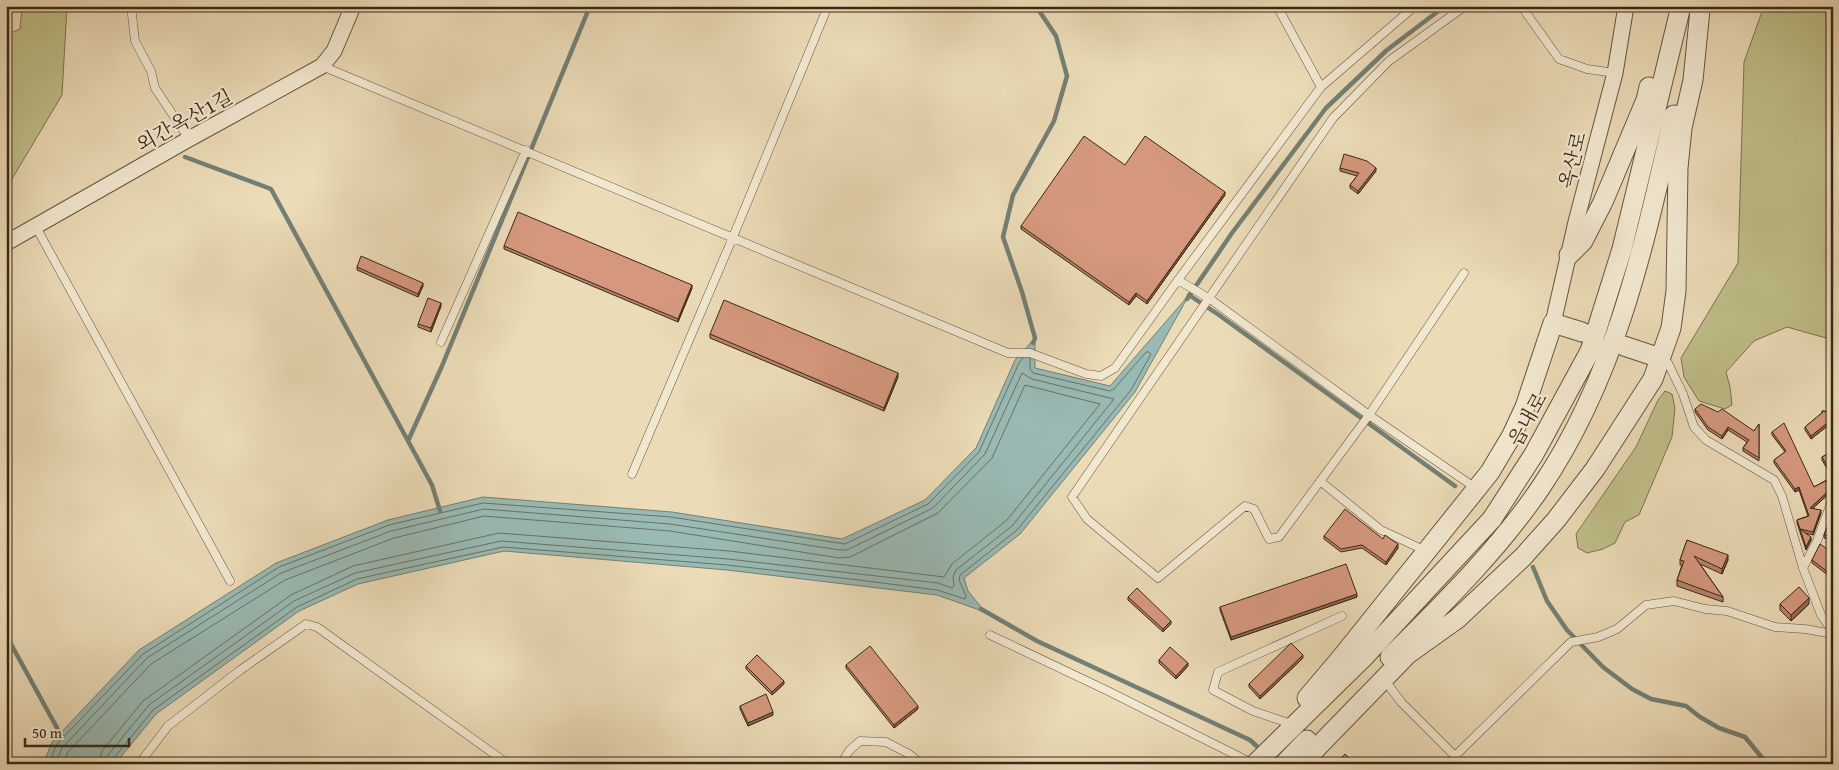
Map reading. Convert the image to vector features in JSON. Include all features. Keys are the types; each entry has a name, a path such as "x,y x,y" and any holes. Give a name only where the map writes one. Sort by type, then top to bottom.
{"street":[{"name":"외간옥산1길","path":"6,243 322,66 334,51 353,6"},
{"name":"옥산로","path":"1554,323 1569,255 1615,73 1626,6"},
{"path":"1569,255 1583,242 1603,202 1646,100 1654,68 1680,6"},
{"name":"읍내로","path":"1259,759 1363,658 1492,520 1534,454 1590,351 1622,249 1680,6"},
{"path":"1301,764 1408,654 1457,619 1523,557 1556,520 1595,469 1653,379 1671,328 1676,291 1678,168 1682,128 1693,80 1701,8"},
{"path":"1284,764 1468,576 1510,528 1541,487 1564,449 1591,396 1628,300 1689,48 1701,8"},
{"path":"1294,725 1309,694 1341,658 1490,472 1512,435 1525,407 1554,323 1582,332"},
{"path":"1624,346 1660,358"}],"lane":[{"path":"131,6 135,41 151,71 155,88 189,139"},
{"path":"632,474 733,237 828,6"},
{"path":"1277,6 1321,87"},
{"path":"322,66 1008,353 1030,353 1086,374 1101,376 1115,368 1321,87 1415,6"},
{"path":"1464,273 1369,415 1279,537 1269,538 1254,509 1245,506 1158,578 1087,519 1072,497 1333,118 1389,61 1465,6"},
{"path":"1518,6 1524,10 1559,59 1587,69 1615,73"},
{"path":"440,342 526,150"},
{"path":"36,227 230,581"},
{"path":"1178,280 1210,299 1369,415 1477,489"},
{"path":"1660,358 1668,364 1677,380 1694,426 1706,440 1774,480 1782,496 1803,568 1821,615 1833,633"},
{"path":"1320,481 1381,530 1428,551"},
{"path":"1803,568 1817,541 1833,498"},
{"path":"1455,756 1571,642 1598,637 1617,629 1646,605 1674,601 1706,609 1727,611 1775,627 1833,633"},
{"path":"1294,725 1253,711 1213,690 1218,672 1342,616"},
{"path":"139,764 168,726 239,671 306,624 317,626 508,764"},
{"path":"990,635 1259,759"},
{"path":"1384,678 1401,702 1463,764"},
{"path":"841,764 849,751 860,741 886,742 909,754 921,764"}],"shaded area":[{"path":"22,6 67,6 62,95 6,189 6,35 20,29"},
{"path":"1764,6 1833,6 1833,340 1787,327 1754,341 1726,372 1732,405 1725,409 1699,401 1684,377 1681,358 1738,263 1744,62"},
{"path":"1665,391 1672,394 1675,408 1672,437 1639,515 1625,522 1615,543 1603,549 1587,553 1578,548 1576,534 1636,447 1658,400"}],"water":[{"path":"1189,295 1135,392 1020,534 964,578 968,591 985,612 937,595 727,570 504,551 358,584 299,611 156,714 115,764 43,764 52,742 139,650 276,563 388,520 483,497 672,512 842,539 925,500 976,448 1015,360 1035,338 1035,368 1110,386"}],"building":[{"path":"1084,136 1125,165 1145,136 1225,192 1147,301 1136,293 1129,302 1021,226"},
{"path":"1344,154 1367,161 1376,168 1358,191 1350,185 1359,173 1340,168"},
{"path":"518,212 692,285 678,319 504,246"},
{"path":"361,256 423,283 418,294 357,267"},
{"path":"428,298 441,303 431,328 418,324"},
{"path":"724,300 898,373 884,408 710,334"},
{"path":"1701,404 1718,412 1722,409 1754,431 1759,424 1759,458 1743,448 1749,440 1728,427 1722,436 1708,427 1695,409"},
{"path":"1822,411 1833,412 1833,425 1830,421 1811,436 1805,427"},
{"path":"1784,423 1814,487 1833,477 1833,487 1810,508 1821,510 1813,532 1800,529 1797,520 1809,516 1799,487 1795,489 1774,460 1786,451 1772,432"},
{"path":"1833,451 1833,476 1822,457"},
{"path":"1345,509 1383,539 1385,535 1398,544 1386,562 1362,545 1341,549 1324,536"},
{"path":"1833,513 1833,537 1824,535"},
{"path":"1800,529 1811,537 1806,547"},
{"path":"1687,540 1728,555 1722,569 1694,556 1723,597 1677,580 1684,561 1680,560"},
{"path":"1820,544 1833,553 1833,576 1812,560"},
{"path":"1346,564 1357,594 1231,637 1220,607"},
{"path":"1799,587 1809,598 1791,615 1780,604"},
{"path":"1137,588 1171,621 1163,629 1128,597"},
{"path":"1291,643 1303,655 1260,696 1249,684"},
{"path":"870,646 918,706 894,725 846,665"},
{"path":"1170,647 1188,663 1176,676 1159,660"},
{"path":"757,655 784,681 772,692 746,666"},
{"path":"766,694 773,712 748,723 740,706"},
{"path":"1345,754 1355,764 1335,764"}],"waterway":[{"path":"408,441 442,366 590,6"},
{"path":"1033,343 1035,338 1022,292 1003,237 1013,195 1054,121 1067,76 1056,36 1036,6"},
{"path":"1187,299 1232,233 1326,108 1387,50 1445,6"},
{"path":"185,157 271,189 432,485 440,511"},
{"path":"1189,295 1455,486"},
{"path":"1533,567 1547,601 1567,630 1603,667 1632,689 1651,699 1686,706 1719,728 1745,737 1769,764"},
{"path":"981,609 1037,641 1250,740 1262,751"},
{"path":"6,635 62,737"}]}
